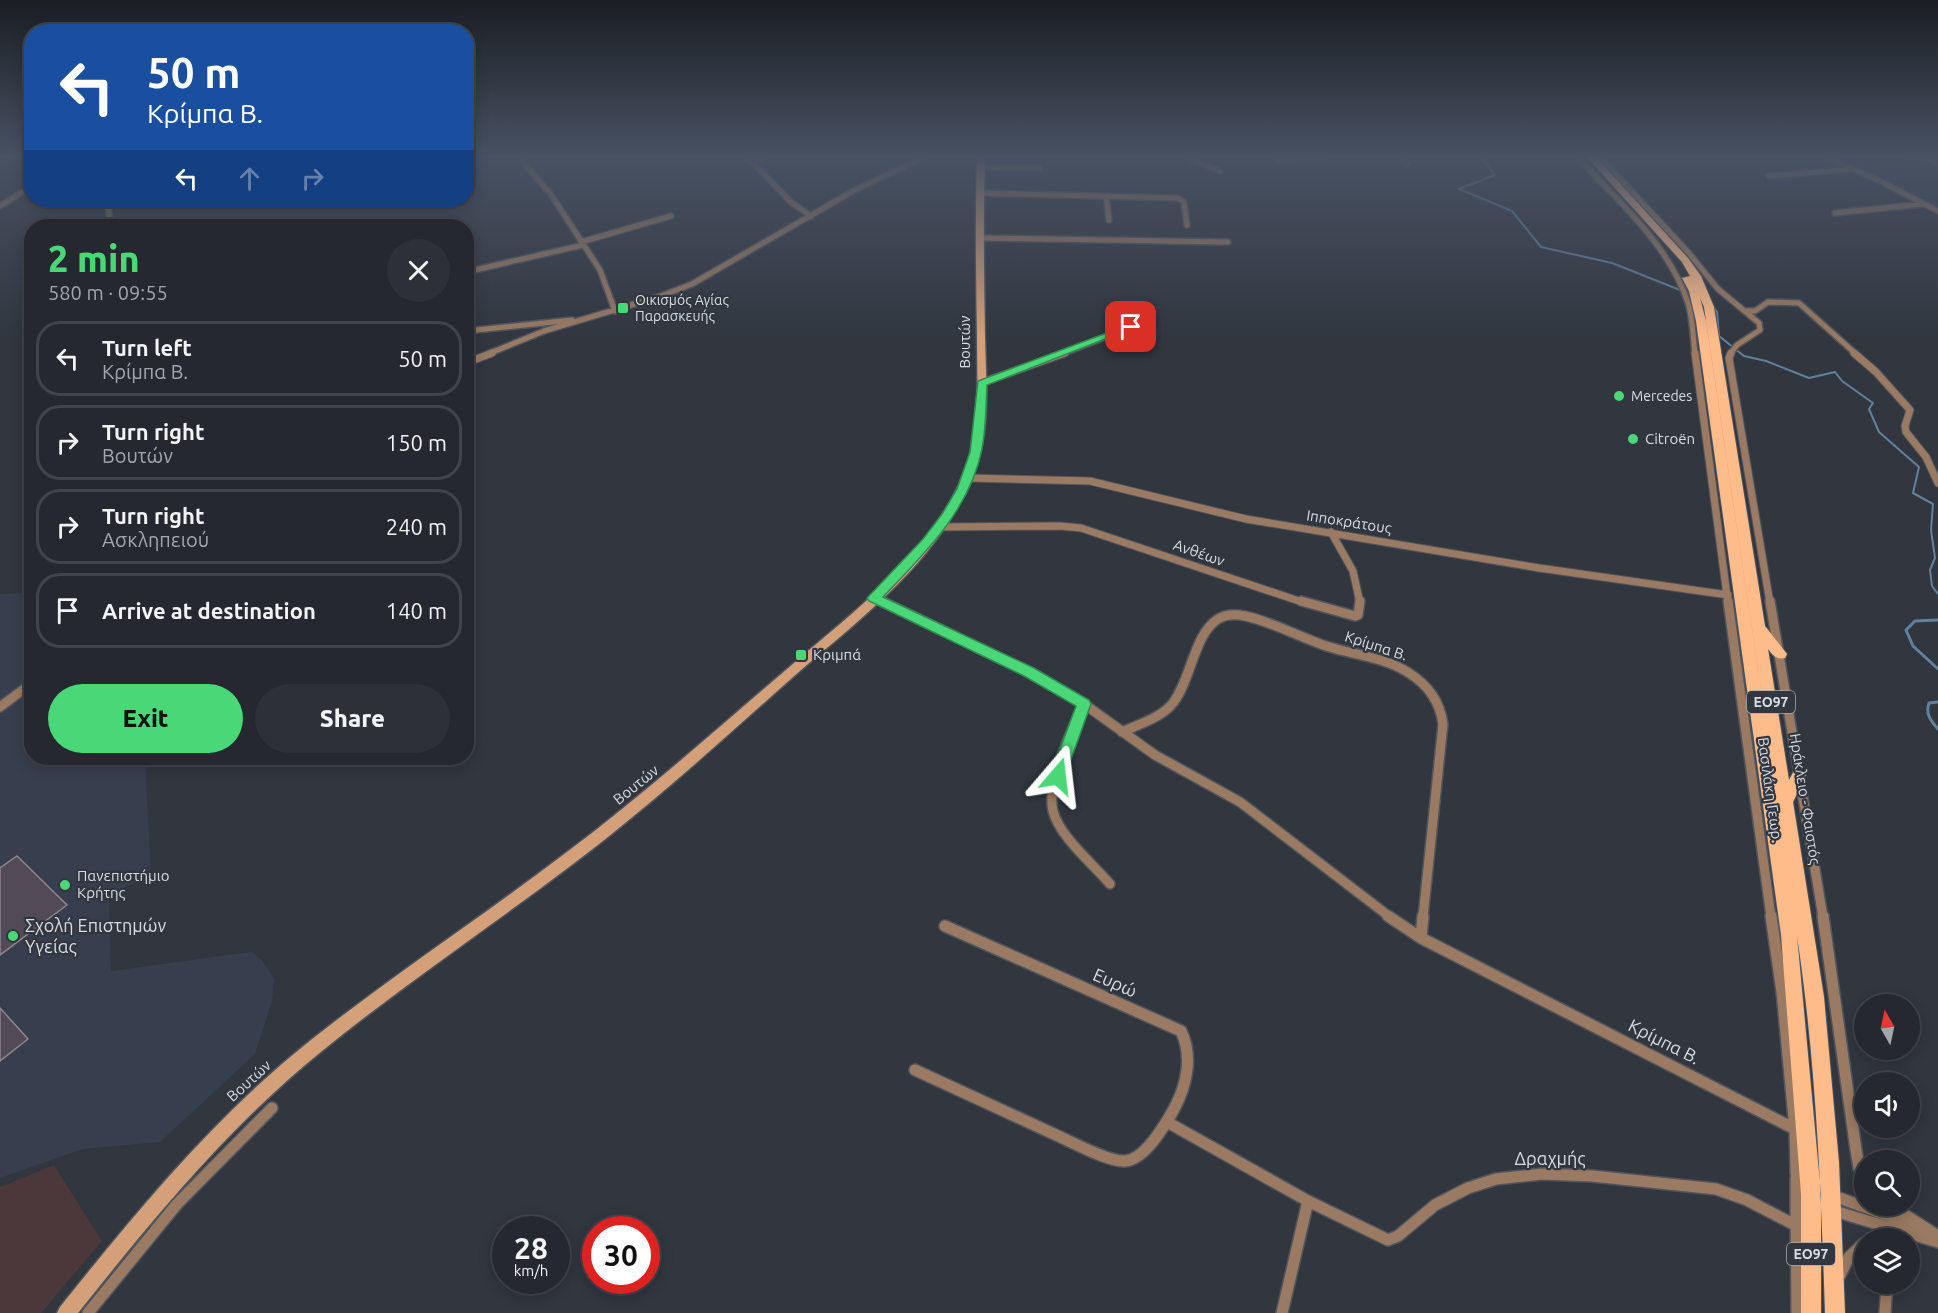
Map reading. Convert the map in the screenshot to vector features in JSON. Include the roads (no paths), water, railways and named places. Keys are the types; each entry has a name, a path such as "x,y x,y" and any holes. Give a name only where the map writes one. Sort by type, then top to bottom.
{"main road":[{"name":"Βουτών","path":"66,1313 176,1180 265,1089 335,1032 569,859 646,799 874,598 913,560 954,506 968,478 978,438 981,383 981,217"},
{"name":"Ηράκλειο - Φαιστός","path":"1643,217 1653,227 1686,276 1694,291 1701,321 1789,935 1811,1194 1810,1313"},
{"name":"Ηράκλειο - Φαιστός","path":"1644,217 1696,276 1709,307 1815,997 1833,1204 1835,1313"},
{"path":"1704,272 1709,307"},
{"path":"1700,399 1707,393 1709,386"},
{"path":"1759,627 1780,654"},
{"path":"1786,800 1799,775"}],"street":[{"path":"566,217 600,270 615,311"},
{"path":"474,270 582,243 667,217"},
{"path":"474,360 544,331 661,296 710,276 809,217"},
{"path":"1186,217 1187,225"},
{"path":"1632,217 1653,227"},
{"path":"1646,217 1653,227 1704,272 1721,292 1757,320 1760,330 1755,336 1737,345 1731,351"},
{"name":"Βασιλάκη Γεωρ.","path":"1653,227 1688,302 1782,992 1795,1129 1796,1209"},
{"path":"981,238 1228,242"},
{"path":"1747,311 1755,311 1768,302 1799,303 1876,372 1910,410 1905,432 1926,457 1938,483"},
{"path":"981,383 1152,319"},
{"path":"474,330 557,320 585,320"},
{"name":"Βασιλάκη Γεωρ.","path":"1731,351 1729,356 1837,1002 1857,1150"},
{"name":"Ιπποκράτους","path":"968,478 1090,481 1246,519 1539,568 1728,595"},
{"name":"Ανθέων","path":"940,527 1066,526 1081,528 1336,613 1355,616 1359,612 1359,606 1353,570 1331,532"},
{"name":"Κρίμπα Β.","path":"874,598 1029,672 1084,704 1155,755 1240,802 1374,906 1420,938 1795,1129"},
{"name":"Κρίμπα Β.","path":"1122,732 1158,716 1173,704 1180,694 1195,655 1211,625 1217,619 1225,616 1250,617 1327,646 1389,663 1411,674 1435,697 1442,711 1443,724 1420,938"},
{"path":"0,707 24,689"},
{"path":"1084,704 1058,776 1053,807 1062,826 1110,884"},
{"name":"Ευρώ","path":"945,926 1181,1030 1188,1043 1188,1063 1178,1102 1167,1122"},
{"path":"915,1070 1048,1132 1119,1161 1138,1157 1167,1122"},
{"path":"88,1313 177,1204 272,1108"},
{"name":"Δραχμής","path":"1167,1122 1308,1201 1388,1240 1401,1236 1416,1218 1443,1200 1478,1184 1507,1177 1534,1175 1622,1178 1716,1189 1755,1203 1795,1225"},
{"path":"1796,1174 1800,1183 1811,1194 1880,1228"},
{"path":"1797,1313 1796,1209 1803,1199 1811,1194"},
{"path":"1282,1313 1308,1201"},
{"path":"1833,1204 1921,1227"},
{"path":"1905,1216 1938,1236"},
{"path":"1920,1239 1938,1242"},
{"path":"1836,1290 1844,1263 1854,1251"},
{"path":"1885,1313 1886,1294"}],"waterway":[{"path":"1517,217 1541,247 1612,263 1680,290"},
{"path":"1711,303 1717,312 1719,336 1744,356 1766,361 1809,378 1835,372 1842,381 1873,403 1869,409 1879,432 1919,467 1913,493 1933,504 1931,530 1935,558 1930,570 1932,586 1938,594"},
{"path":"1938,620 1915,621 1906,630 1913,646 1938,669"},
{"path":"1938,702 1929,703 1928,711 1938,729"}],"place":[{"name":"Οικισμός Αγίας Παρασκευής","path":"623,308"},
{"name":"Mercedes","path":"1619,396"},
{"name":"Citroën","path":"1633,439"},
{"name":"Κριμπά","path":"801,655"},
{"name":"Πανεπιστήμιο Κρήτης","path":"65,885"},
{"name":"Σχολή Επιστημών Υγείας","path":"13,936"}]}
